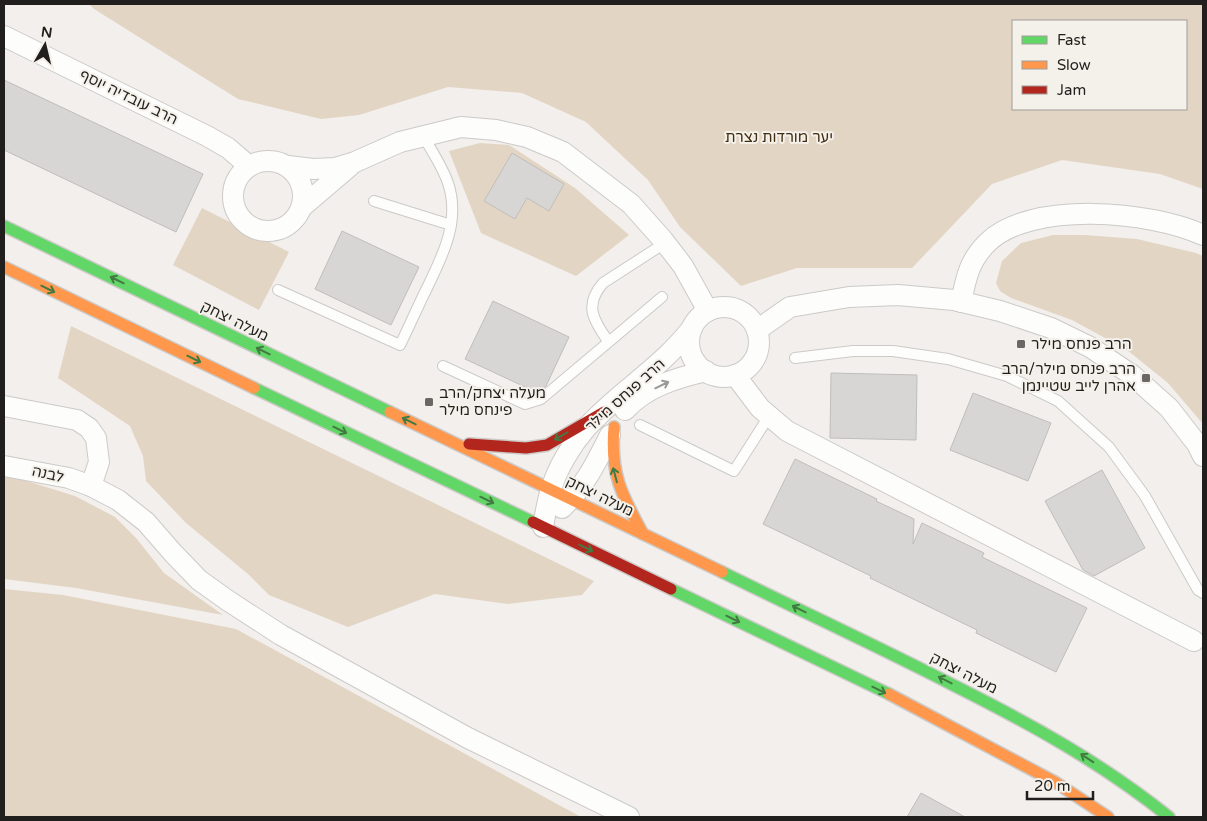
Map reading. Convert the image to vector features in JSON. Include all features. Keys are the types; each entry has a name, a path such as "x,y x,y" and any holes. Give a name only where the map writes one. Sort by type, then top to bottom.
{"street":[{"name":"הרב עובדיה יוסף","path":"4,36 208,136 228,148 249,166"},
{"path":"355,162 322,188 302,207 292,221 277,230 265,231 254,228 244,222 237,212 233,201 233,190 237,179 244,169 265,160 277,161 288,166 314,169 336,168 355,162 400,142 461,126 496,130 527,137 563,152 631,204 683,266 708,311"},
{"path":"288,166 302,184 304,196 302,207"},
{"path":"962,302 967,272 986,244 1001,231 1023,223 1062,215 1104,214 1148,219 1191,229 1203,235"},
{"name":"מעלה יצחק","path":"4,226 926,670 1032,725 1109,772 1169,817"},
{"path":"4,268 968,734 1055,782 1108,817"},
{"path":"757,330 790,307 849,297 898,295 962,302 1000,311 1050,328 1090,347 1132,375 1169,408 1203,456"},
{"path":"725,306 738,309 748,316 757,330 759,337 758,349 754,360 745,369 734,375 711,374 693,358 689,347 692,328 702,314 708,311 725,306"},
{"name":"הרב פנחס מילר","path":"543,527 571,499 589,476 609,420 677,348 692,328"},
{"name":"הרב פנחס מילר","path":"543,527 551,489 569,452 586,428 620,416 632,402 666,382 706,371"},
{"path":"734,375 760,408 787,431 1194,641"},
{"path":"4,406 77,420 89,428 96,438 99,462 92,486"},
{"path":"453,442 526,448 547,444 609,420 613,468 620,493 644,534"},
{"name":"לבנה","path":"4,466 69,478 92,486 118,500 146,522 172,553 199,580 281,635 468,738 629,817"}],"lane":[{"path":"278,290 400,346 444,253 451,225 452,209 448,185 440,165 423,136"},
{"path":"374,200 451,225"},
{"path":"608,341 596,324 593,315 591,304 596,291 603,283 665,243"},
{"path":"443,366 525,404 541,399 662,297"},
{"path":"795,358 853,351 893,351 948,359 1006,376 1058,401 1110,447 1145,496 1198,590 1203,593"},
{"path":"640,425 734,471 769,416"}],"green space":[{"name":"יער מורדות נצרת","path":"89,4 1203,4 1203,189 1160,174 1062,160 992,184 912,268 797,268 741,286 680,227 648,180 586,122 522,93 448,87 359,115 321,119 238,99 94,9"},
{"path":"480,143 509,145 575,188 629,235 576,276 481,233 449,151"},
{"path":"202,208 289,252 259,310 173,265"},
{"path":"1053,235 1085,235 1137,239 1203,256 1203,424 1168,383 1127,350 1072,320 1011,298 1000,291 996,283 1002,261 1021,243"},
{"path":"71,326 594,581 582,595 508,604 435,594 348,627 269,595 248,574 186,523 146,481 143,456 130,426 58,378"},
{"path":"4,474 75,496 115,517 136,538 164,573 223,615 76,588 4,579"},
{"path":"4,589 63,595 236,629 581,817 4,817"}],"building":[{"path":"4,80 203,174 176,232 4,150"},
{"path":"512,153 564,184 549,211 527,198 515,219 484,201"},
{"path":"342,231 419,267 391,325 315,289"},
{"path":"493,301 569,337 546,386 538,393 465,359"},
{"path":"831,373 917,375 916,440 830,438"},
{"path":"973,393 1051,423 1028,481 950,450"},
{"path":"795,459 914,519 913,544 922,523 984,553 982,557 1087,608 1056,672 976,633 977,630 870,578 871,576 763,524"},
{"path":"1102,470 1145,548 1094,576 1083,570 1045,501"},
{"path":"921,793 965,817 907,817"}],"traffic: fast":[{"path":"4,226 390,412"},
{"path":"254,388 533,522"},
{"path":"722,572 981,699 1037,729 1118,779 1169,817"},
{"path":"671,589 889,694"}],"traffic: slow":[{"path":"4,267 254,388"},
{"path":"390,412 722,572"},
{"path":"614,427 614,458 619,483 643,534"},
{"path":"889,694 1055,782 1108,817"}],"traffic: jam":[{"path":"469,444 526,448 547,445 604,412"},
{"path":"533,522 671,589"}],"place":[{"name":"הרב פנחס מילר","path":"1021,344"},
{"name":"הרב פנחס מילר/הרב אהרן לייב שטיינמן","path":"1146,378"},
{"name":"מעלה יצחק/הרב פינחס מילר","path":"429,402"}]}
